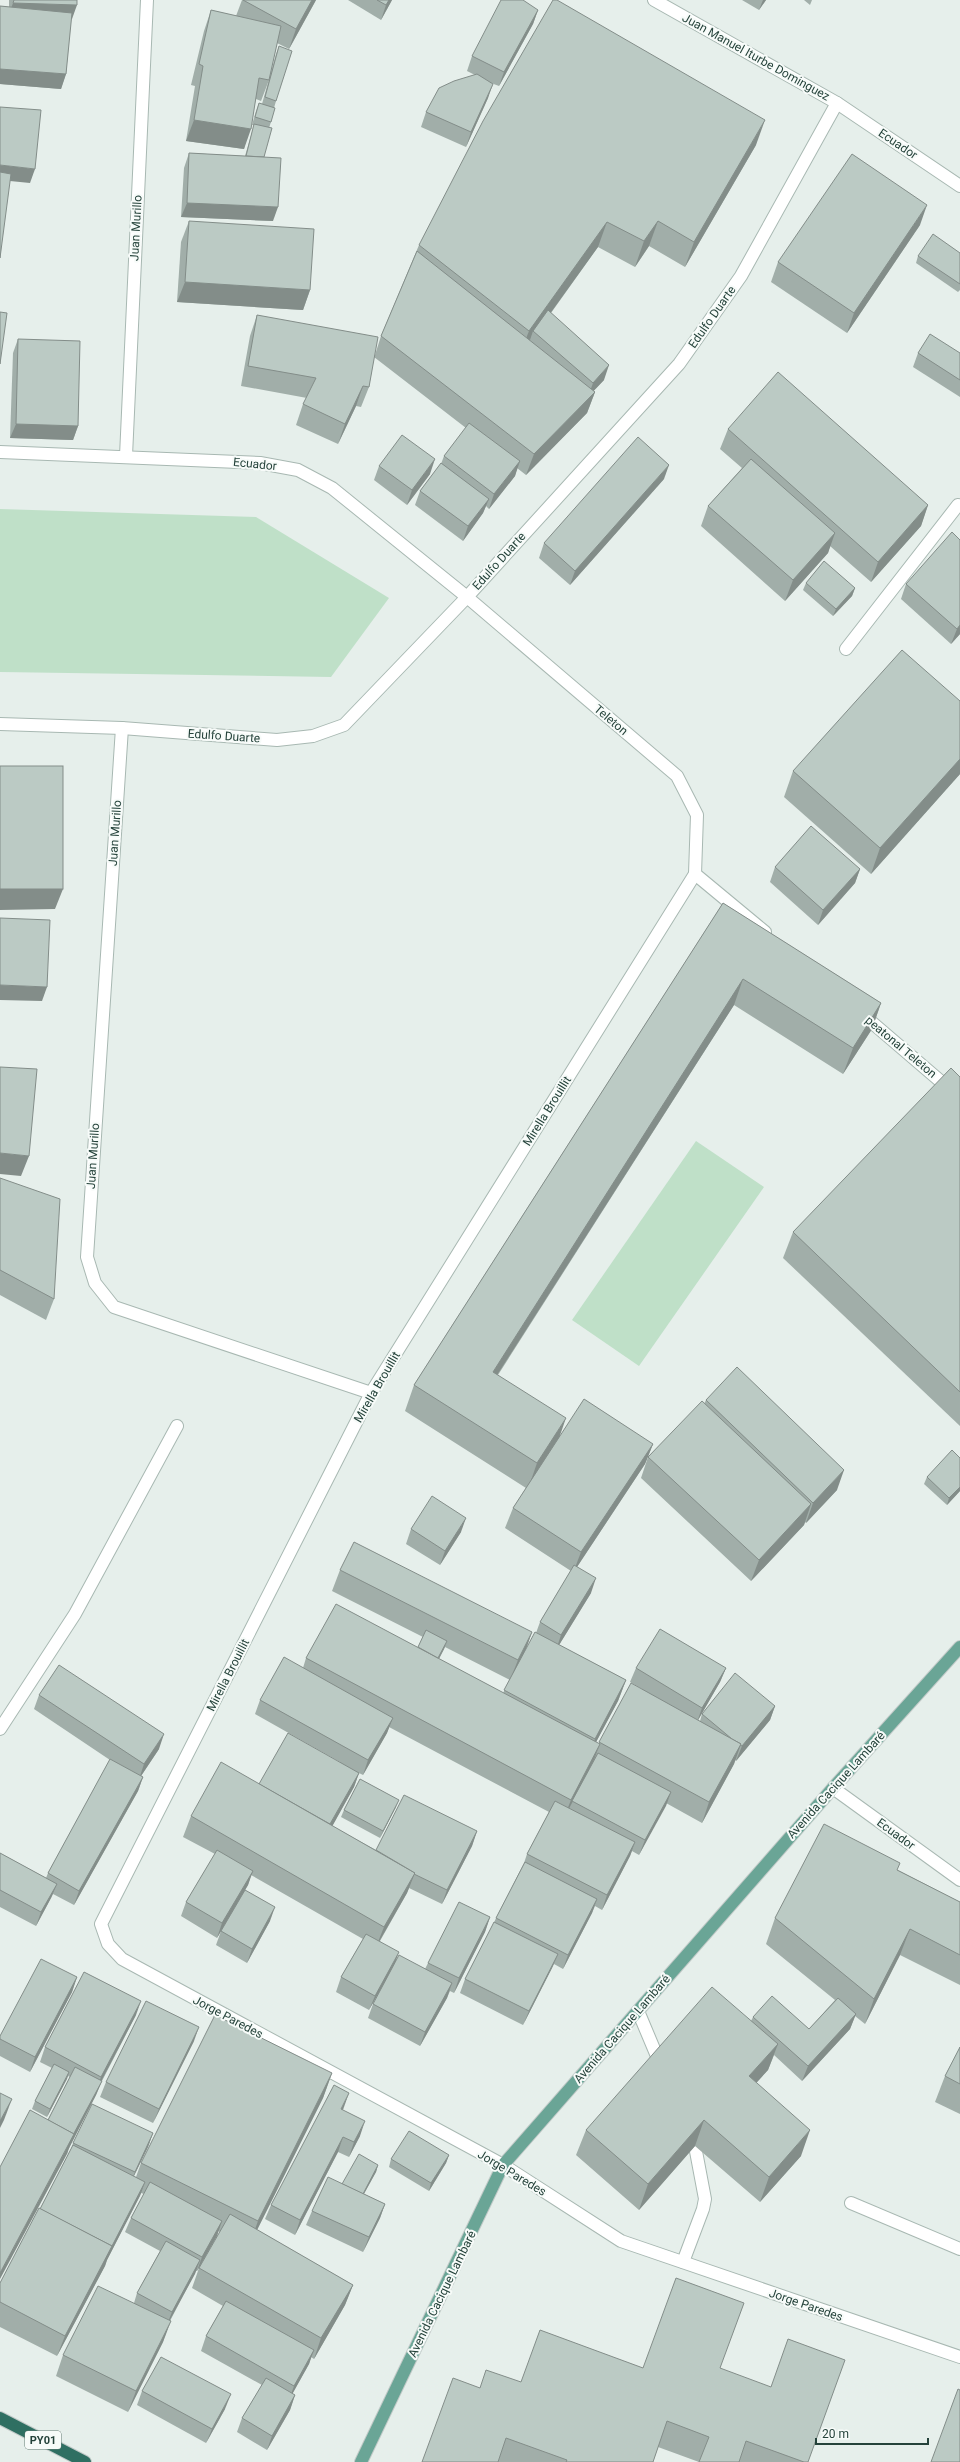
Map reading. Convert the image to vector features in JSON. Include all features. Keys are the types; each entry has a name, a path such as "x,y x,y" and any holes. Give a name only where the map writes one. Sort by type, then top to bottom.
{"highway":[{"name":"PY01","path":"0,2418 86,2462"}],"main road":[{"name":"Avenida Cacique Lambaré","path":"361,2462 503,2165 833,1788 960,1646"}],"street":[{"name":"Juan Murillo","path":"126,456 147,0"},
{"name":"Juan Manuel Iturbe Dominguez","path":"654,0 836,103"},
{"name":"Ecuador","path":"836,103 960,186"},
{"name":"Edulfo Duarte","path":"0,724 122,728 277,740 313,736 344,725 467,597 679,364 741,276 836,103"},
{"name":"Ecuador","path":"0,452 126,456 260,463 298,470 332,488 467,597"},
{"path":"846,649 958,505"},
{"name":"Teleton","path":"467,597 677,776 697,815 696,874"},
{"name":"Juan Murillo","path":"122,728 87,1257 95,1283 114,1306 371,1394"},
{"path":"696,874 774,940"},
{"name":"Mirella Brouillit","path":"101,1924 371,1394 696,874"},
{"name":"peatonal Teleton","path":"852,1006 960,1098"},
{"path":"0,1729 75,1614 178,1426"},
{"name":"Ecuador","path":"833,1788 960,1880"},
{"name":"Jorge Paredes","path":"101,1924 108,1944 122,1960 503,2165 621,2241 960,2356"},
{"path":"638,2011 659,2061"},
{"path":"683,2262 703,2209 705,2199 695,2146"},
{"path":"852,2203 960,2249"}],"green space":[{"path":"0,509 256,517 389,598 331,677 0,672"},
{"path":"696,1141 764,1187 639,1366 572,1320"}],"building":[{"path":"14,0 77,0 77,5 13,3"},
{"path":"243,0 312,0 296,29"},
{"path":"377,0 389,0 386,5"},
{"path":"501,0 523,0 538,10 504,72 472,56"},
{"path":"553,0 557,0 765,120 694,242 658,221 644,241 607,222 529,331 419,245 483,121"},
{"path":"0,6 72,13 66,74 0,69"},
{"path":"211,10 281,26 269,80 259,78 251,129 194,120 203,66 199,64"},
{"path":"279,46 292,51 276,101 265,97"},
{"path":"477,74 493,84 471,132 426,112 439,88 454,81"},
{"path":"259,103 275,108 271,122 255,117"},
{"path":"0,107 41,110 35,169 0,165"},
{"path":"254,124 272,128 264,157 246,156"},
{"path":"189,153 281,158 278,207 187,203"},
{"path":"852,154 927,205 854,313 778,262"},
{"path":"0,172 11,174 0,258"},
{"path":"189,221 314,229 310,290 185,282"},
{"path":"933,234 960,253 960,284 918,256"},
{"path":"417,251 595,392 534,454 381,336"},
{"path":"548,310 609,365 593,383 533,331"},
{"path":"0,312 7,313 0,364"},
{"path":"257,315 378,337 369,387 363,386 345,424 303,404 316,378 248,366"},
{"path":"930,334 960,353 960,380 918,353"},
{"path":"18,339 80,341 78,426 16,424"},
{"path":"778,372 928,505 878,562 728,429"},
{"path":"469,423 520,461 494,494 444,456"},
{"path":"402,435 435,459 412,490 379,466"},
{"path":"638,437 669,465 575,571 544,543"},
{"path":"751,459 835,533 793,580 708,506"},
{"path":"441,463 489,499 468,526 420,491"},
{"path":"952,532 960,540 960,625 957,629 906,584"},
{"path":"824,561 855,588 836,609 806,583"},
{"path":"902,650 960,701 960,759 880,848 793,771"},
{"path":"0,766 63,766 63,889 0,889"},
{"path":"811,826 860,869 823,910 775,867"},
{"path":"723,903 881,1003 853,1048 743,979 493,1372 566,1418 537,1463 414,1385"},
{"path":"0,918 50,920 47,987 0,985"},
{"path":"0,1067 37,1069 29,1156 0,1153"},
{"path":"951,1068 960,1077 960,1392 793,1232"},
{"path":"0,1178 60,1199 54,1299 0,1270"},
{"path":"737,1367 844,1470 813,1503 706,1400"},
{"path":"584,1399 653,1444 581,1552 513,1508"},
{"path":"702,1401 811,1504 759,1560 648,1457"},
{"path":"952,1450 960,1458 960,1487 949,1498 927,1477"},
{"path":"432,1496 466,1518 445,1551 411,1529"},
{"path":"354,1542 532,1632 518,1660 340,1570"},
{"path":"574,1565 596,1578 561,1635 540,1622"},
{"path":"336,1604 600,1744 571,1800 306,1658"},
{"path":"660,1629 726,1668 702,1708 636,1668"},
{"path":"426,1630 447,1641 438,1658 418,1647"},
{"path":"535,1632 626,1680 595,1739 504,1690"},
{"path":"284,1657 393,1718 368,1760 260,1700"},
{"path":"59,1665 164,1734 144,1764 39,1695"},
{"path":"735,1673 775,1706 742,1746 702,1714"},
{"path":"631,1683 741,1744 709,1802 599,1742"},
{"path":"288,1733 359,1773 330,1824 259,1784"},
{"path":"598,1753 671,1792 645,1840 572,1801"},
{"path":"110,1759 143,1777 79,1891 48,1873"},
{"path":"221,1762 415,1873 384,1927 191,1816"},
{"path":"360,1779 399,1800 383,1831 344,1810"},
{"path":"404,1795 477,1831 447,1890 414,1874 415,1873 376,1850"},
{"path":"555,1801 635,1842 607,1895 527,1854"},
{"path":"824,1824 900,1863 897,1870 960,1902 960,1955 910,1929 874,1999 775,1918"},
{"path":"217,1850 253,1871 222,1923 186,1902"},
{"path":"0,1853 57,1884 41,1912 0,1890"},
{"path":"525,1862 597,1899 568,1955 496,1918"},
{"path":"245,1890 275,1907 252,1949 221,1931"},
{"path":"459,1902 490,1917 459,1978 428,1963"},
{"path":"494,1922 558,1954 529,2011 465,1979"},
{"path":"366,1934 399,1952 375,1996 341,1977"},
{"path":"399,1955 452,1983 425,2032 373,2004"},
{"path":"41,1959 77,1977 35,2057 0,2039 0,2036"},
{"path":"84,1972 141,2001 101,2077 45,2047"},
{"path":"712,1987 778,2044 749,2076 810,2130 769,2177 704,2120 648,2184 586,2130"},
{"path":"772,1996 809,2029 838,1998 856,2014 808,2066 753,2017"},
{"path":"146,2001 199,2027 159,2109 106,2082"},
{"path":"215,2015 332,2073 258,2221 141,2163"},
{"path":"960,2047 960,2084 945,2076"},
{"path":"54,2064 69,2072 50,2109 35,2101"},
{"path":"75,2067 102,2081 74,2134 48,2120"},
{"path":"334,2085 349,2093 341,2109 365,2121 354,2142 343,2137 300,2220 271,2205"},
{"path":"0,2093 12,2099 0,2121"},
{"path":"92,2104 153,2133 135,2172 73,2143"},
{"path":"30,2110 74,2134 0,2273 0,2167"},
{"path":"409,2131 449,2155 431,2183 391,2159"},
{"path":"73,2145 145,2182 112,2246 40,2209"},
{"path":"359,2154 378,2165 363,2194 342,2184"},
{"path":"328,2177 385,2204 369,2237 312,2211"},
{"path":"150,2182 222,2221 202,2257 131,2218"},
{"path":"39,2208 112,2246 65,2336 0,2302 0,2283"},
{"path":"230,2214 353,2285 321,2338 199,2268"},
{"path":"166,2241 200,2260 172,2312 137,2293"},
{"path":"676,2278 744,2303 720,2368 771,2387 788,2339 845,2360 808,2462 804,2462 746,2441 739,2462 699,2462 709,2437 667,2421 653,2462 566,2462 567,2460 506,2438 498,2462 422,2462 453,2378 480,2388 486,2370 521,2382 540,2330 643,2368"},
{"path":"98,2286 171,2321 136,2391 63,2355"},
{"path":"226,2301 314,2350 294,2386 206,2336"},
{"path":"161,2357 231,2394 212,2429 142,2391"},
{"path":"266,2378 295,2395 272,2436 242,2418"},
{"path":"958,2389 960,2390 960,2462 931,2462"}]}
